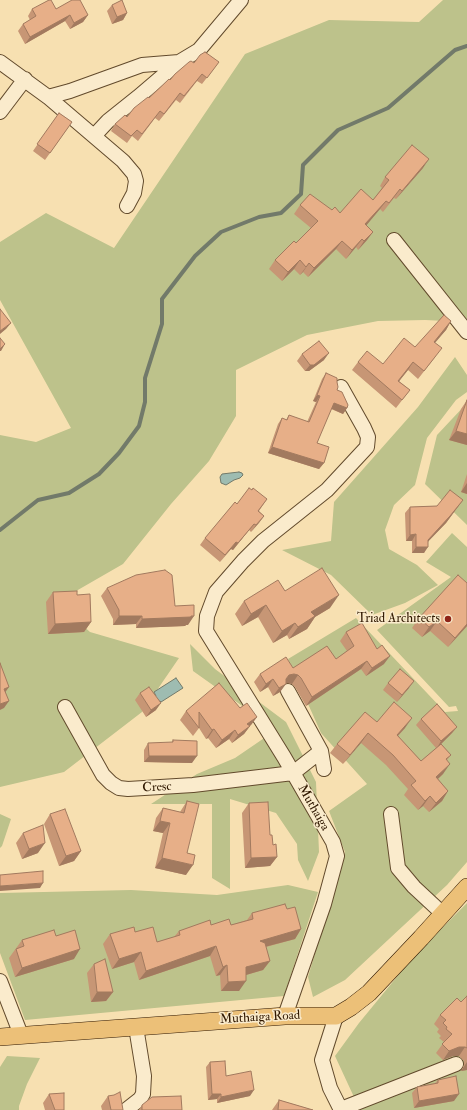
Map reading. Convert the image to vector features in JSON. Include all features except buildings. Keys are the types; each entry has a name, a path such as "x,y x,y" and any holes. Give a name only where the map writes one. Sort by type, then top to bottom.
{"main road":[{"path":"336,1016 369,994 467,887"},
{"name":"Muthaiga Road","path":"0,1037 285,1016 336,1016"}],"street":[{"path":"94,136 108,121 179,62 199,50 241,0"},
{"path":"0,62 48,97 123,161 134,174 136,181 134,194 127,206"},
{"path":"48,97 70,91 142,65 179,62"},
{"path":"0,112 25,79"},
{"path":"394,240 467,332"},
{"name":"Muthaiga","path":"285,1016 324,904 337,856 332,842 292,773 206,631 207,616 216,592 243,561 274,532 326,490 367,446 368,437 341,387"},
{"path":"288,691 321,751 324,768"},
{"name":"Cresc","path":"65,707 103,776 119,788 128,789 193,785 292,773"},
{"path":"292,773 321,751"},
{"path":"391,814 398,868 414,887 443,914"},
{"path":"0,981 21,1035"},
{"path":"336,1016 322,1060 330,1088 341,1110 456,1064"},
{"path":"126,1110 140,1099 142,1094 144,1076 136,1027"}],"green space":[{"path":"443,0 467,0 467,322 425,320 378,321 307,335 236,370 236,416 209,461 171,504 123,564 57,602 90,632 179,658 142,712 64,772 0,787 0,435 36,442 71,428 0,300 0,242 46,213 114,248 245,54 329,20 419,22"},
{"path":"455,357 467,375 467,392 456,400 427,438 415,485 394,505 385,530 389,549 417,565 438,585 405,603 372,615 331,575 282,550 331,541 334,502 418,407"},
{"path":"467,403 467,525 425,484 437,435"},
{"path":"452,533 467,547 467,862 447,885 345,980 313,997 308,977 345,852 329,811 367,784 321,733 288,659 356,618 445,712 458,711 456,706 449,707 377,630 451,577 426,562"},
{"path":"190,644 215,669 286,722 316,782 319,852 308,881 298,860 297,844 276,813 230,799 230,889 212,878 212,804 151,804 197,774 235,758 276,730 193,671"},
{"path":"0,814 11,819 0,848"},
{"path":"288,885 318,892 284,996 25,1020 0,953 0,893 131,890 217,895"},
{"path":"467,903 467,1110 360,1110 335,1056 359,1023 414,956"},
{"path":"7,1056 40,1058 27,1084 19,1110 0,1110 0,1067"}],"water":[{"path":"239,472 243,475 240,478 226,485 221,483 220,477 222,474"},
{"path":"176,678 183,688 157,703 154,697 156,696 154,692"}],"waterway":[{"path":"0,530 38,500 69,493 99,474 119,453 139,426 145,402 145,378 162,324 162,299 195,256 221,232 259,217 281,213 301,194 303,165 338,130 388,108 455,50 467,46"}],"place":[{"name":"Triad Architects","path":"448,619"}]}
